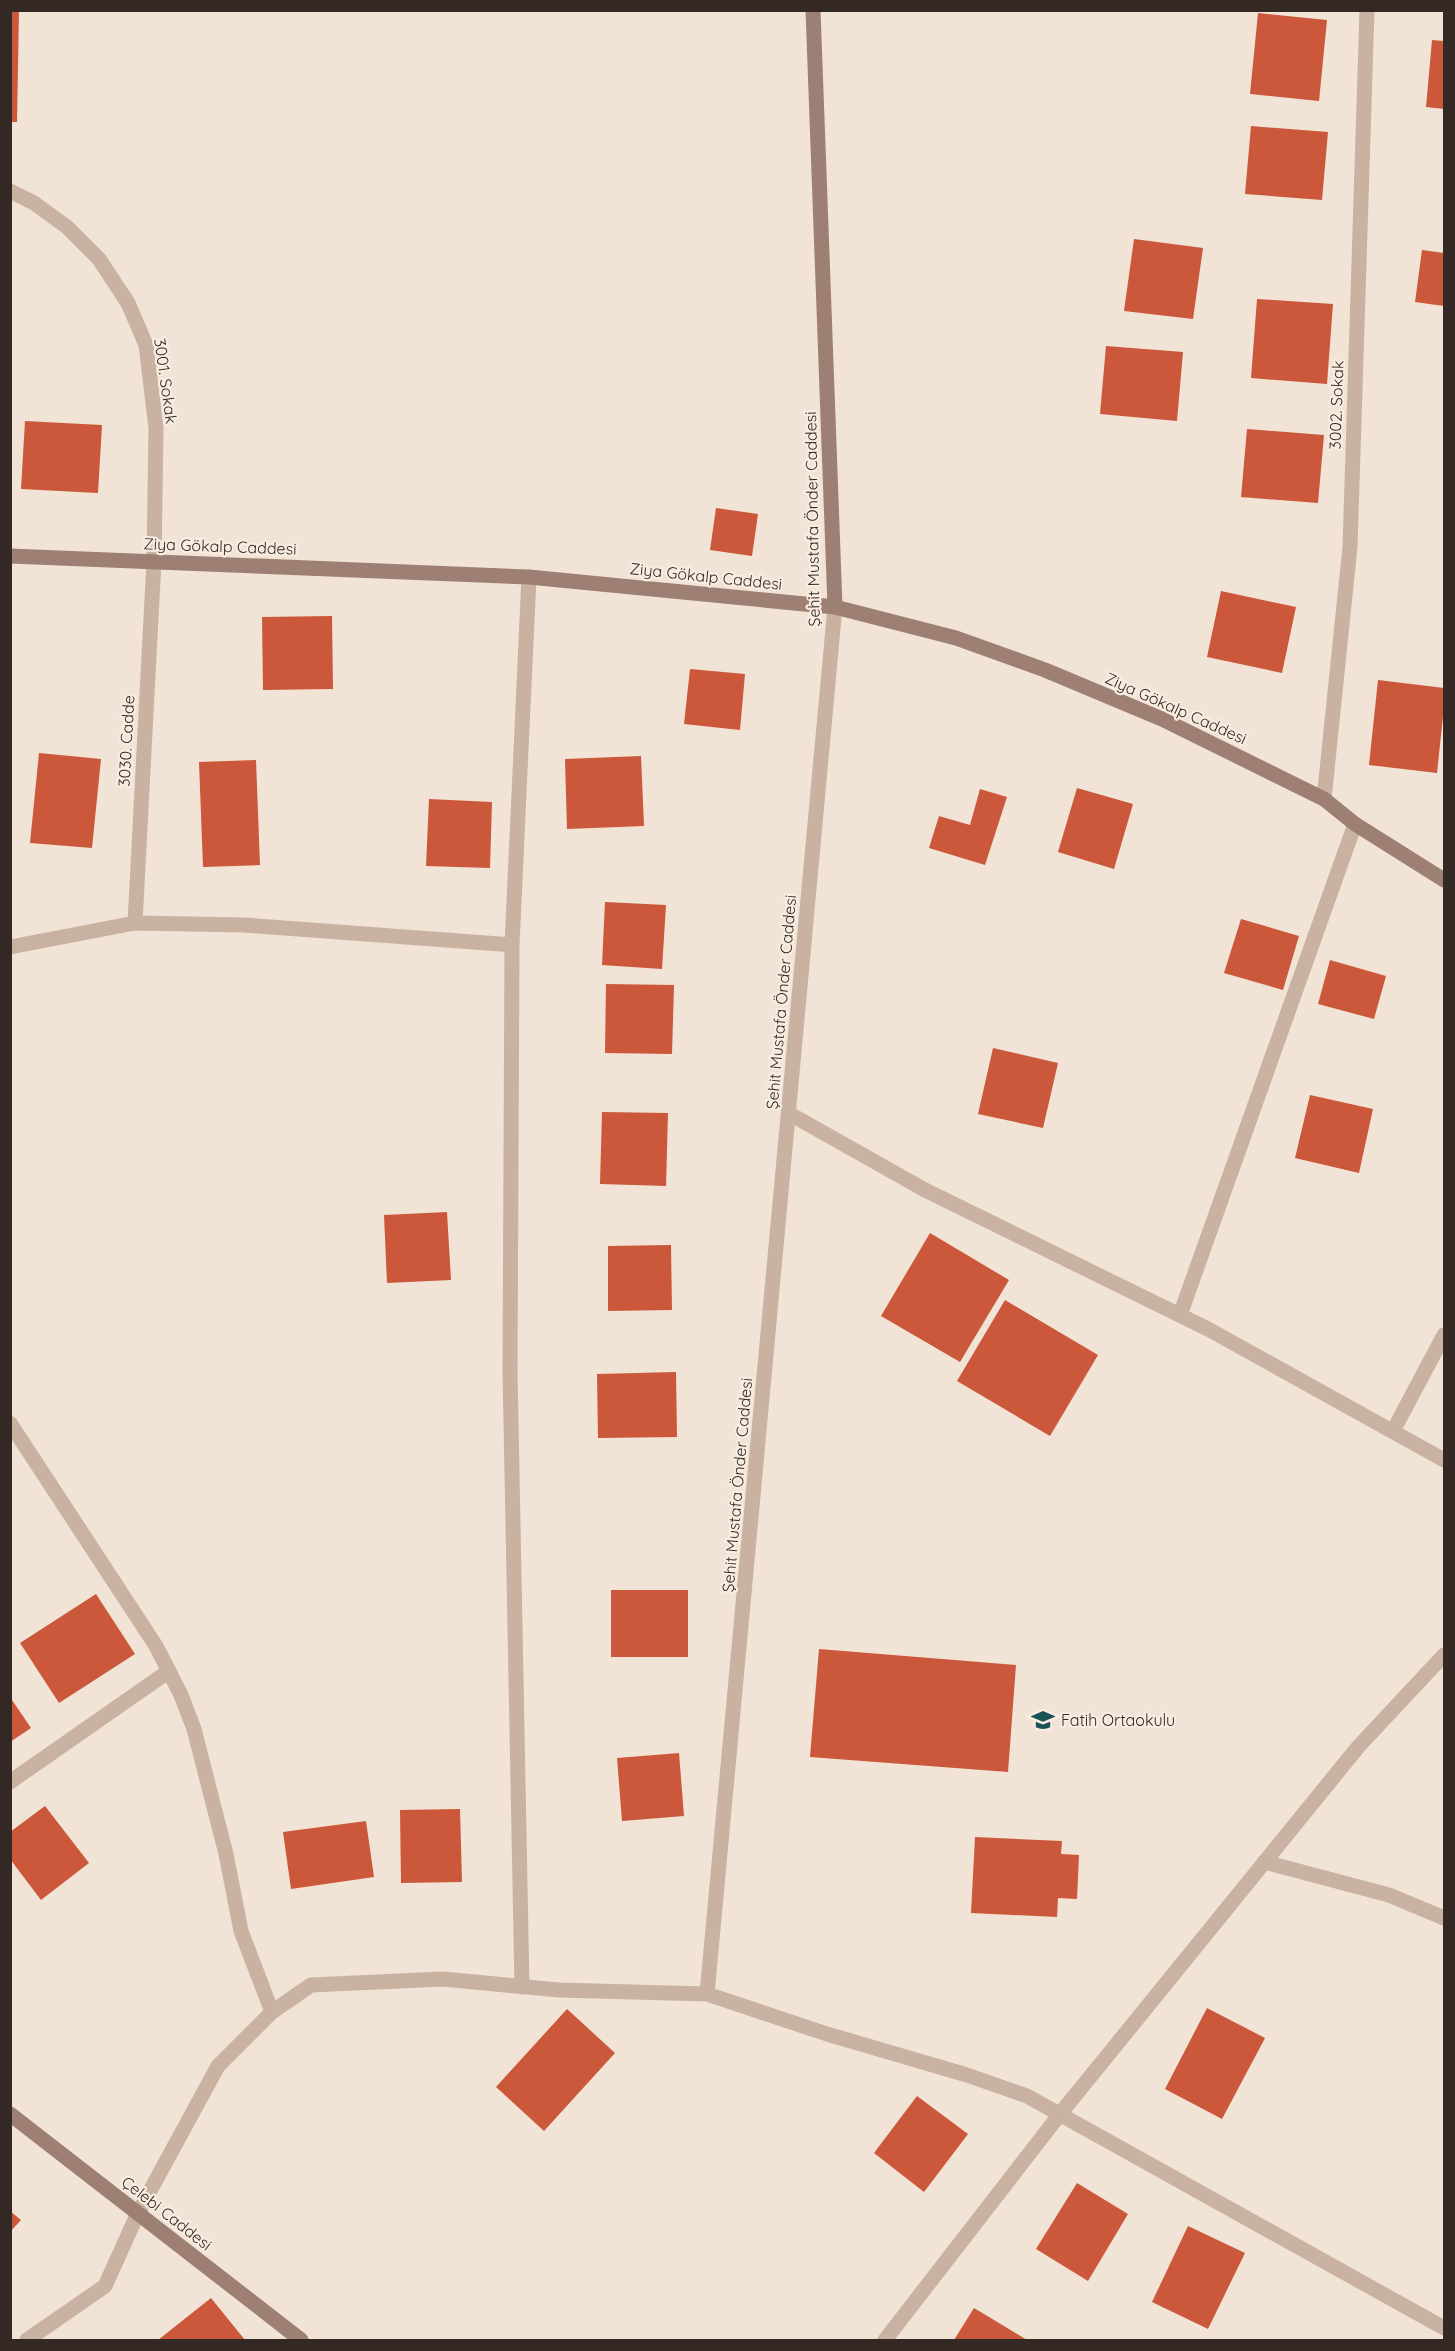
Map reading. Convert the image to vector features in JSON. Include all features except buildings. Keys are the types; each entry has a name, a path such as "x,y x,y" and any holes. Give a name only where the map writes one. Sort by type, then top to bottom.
{"street":[{"name":"Şehit Mustafa Önder Caddesi","path":"707,1994 835,607 813,10"},
{"name":"3002. Sokak","path":"1324,799 1350,547 1367,10"},
{"name":"3001. Sokak","path":"10,191 34,203 67,227 99,259 128,303 146,345 156,428 154,561"},
{"name":"Ziya Gökalp Caddesi","path":"10,556 529,577 835,607 956,638 1045,670 1162,719 1324,799 1355,824 1444,880"},
{"name":"3030. Cadde","path":"135,923 154,561"},
{"path":"522,1987 510,1371 512,945 529,577"},
{"path":"1180,1315 1355,824"},
{"path":"10,947 135,923 244,925 512,945"},
{"path":"790,1114 925,1190 1180,1315 1444,1460"},
{"path":"1393,1431 1444,1335"},
{"path":"10,1423 156,1646 169,1671 194,1729 226,1854 241,1931 272,2012"},
{"path":"885,2340 1060,2114 1264,1862 1358,1747 1444,1655"},
{"path":"10,1782 169,1671"},
{"path":"1264,1862 1389,1895 1444,1918"},
{"path":"27,2340 105,2286 138,2213 218,2066 272,2012 311,1985 443,1979 559,1990 707,1994 827,2034 967,2075 1027,2096 1444,2328"},
{"name":"Çelebi Caddesi","path":"10,2114 301,2340"}],"place":[{"name":"Fatih Ortaokulu","path":"1043,1720"}]}
